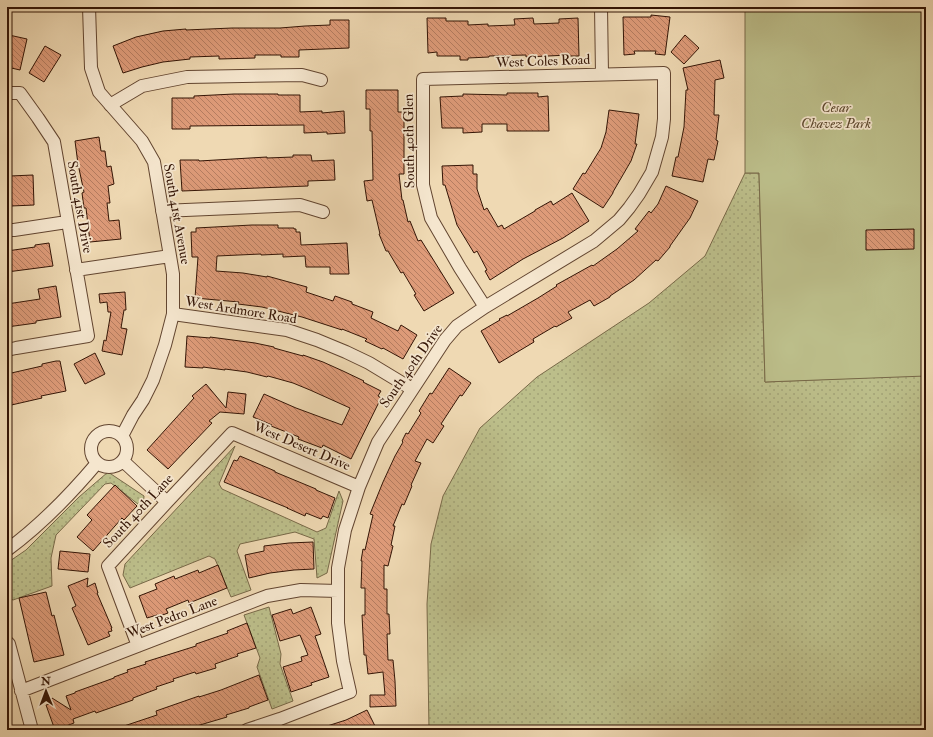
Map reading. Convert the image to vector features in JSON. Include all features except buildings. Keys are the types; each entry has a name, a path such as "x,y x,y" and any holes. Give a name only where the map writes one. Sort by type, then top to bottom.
{"street":[{"name":"South 41st Avenue","path":"89,7 91,68 99,92 142,141 154,162 173,274 173,314 165,345 153,380 122,436"},
{"path":"601,7 602,74"},
{"name":"West Coles Road","path":"423,79 664,73"},
{"name":"South 40th Drive","path":"282,724 350,692 338,623 338,568 344,530 359,487 378,442 445,340 458,326 485,307 594,241 619,220 629,208 652,172 662,137 664,119 664,73"},
{"path":"110,105 142,86 187,77 302,75 321,80"},
{"name":"South 40th Glen","path":"423,79 423,185 428,207 431,218 485,307"},
{"name":"South 41st Drive","path":"7,93 20,93 54,142 88,336 7,350"},
{"path":"162,211 300,205 323,212"},
{"path":"7,230 68,222"},
{"path":"76,270 170,256"},
{"name":"West Ardmore Road","path":"173,314 287,330 346,352 369,363 412,389"},
{"path":"112,430 118,432 126,440 128,451 123,461 113,467 107,467 102,466 93,458 91,452 92,441 100,432 112,430"},
{"name":"West Desert Drive","path":"232,433 359,487"},
{"name":"South 40th Lane","path":"138,646 108,566 232,433"},
{"path":"123,461 167,502"},
{"path":"7,550 32,531 50,514 97,462"},
{"name":"West Pedro Lane","path":"21,691 267,596 302,590 338,591"},
{"path":"7,642 9,644 32,730"},
{"path":"247,730 282,724"}],"green space":[{"name":"Cesar Chavez Park","path":"745,7 926,7 926,376 765,382 759,173 745,173"},
{"path":"745,173 759,173 765,382 926,375 926,730 429,730 427,604 431,544 443,496 480,428 537,377 649,303 705,256"},
{"path":"235,446 219,484 222,489 317,532 326,528 339,491 343,501 327,573 317,578 314,539 295,532 240,544 237,551 251,590 231,597 215,559 209,556 130,588 123,575 125,564"},
{"path":"108,472 144,496 143,508 111,483 105,484 56,535 51,558 52,586 13,600 7,597 7,563 26,550 79,497"},
{"path":"269,607 281,654 280,664 293,701 272,709 257,667 260,658 244,615"}]}
